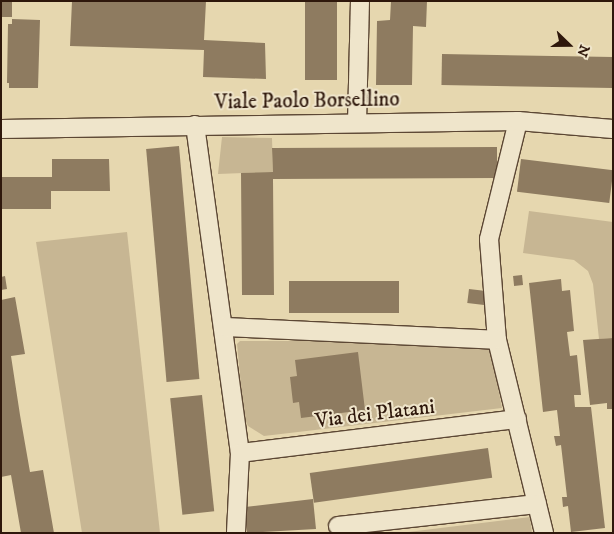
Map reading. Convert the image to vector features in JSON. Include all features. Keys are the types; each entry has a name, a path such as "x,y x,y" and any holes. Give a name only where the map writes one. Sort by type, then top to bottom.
{"street":[{"path":"357,123 360,1"},
{"path":"518,120 489,239 497,340 544,533"},
{"name":"Viale Paolo Borsellino","path":"1,129 518,120 611,127"},
{"path":"195,125 240,453 236,533"},
{"path":"224,327 497,340"},
{"name":"Via dei Platani","path":"240,453 516,419"},
{"path":"338,526 537,504"}],"shaded area":[{"path":"222,137 272,138 273,172 218,174"},
{"path":"529,211 613,222 613,338 599,339 593,284 588,271 574,260 523,253"},
{"path":"127,232 160,533 82,533 36,242"},
{"path":"240,341 483,341 490,346 502,408 264,436 248,426 244,418 237,344"},
{"path":"530,517 532,533 400,533"}],"building":[{"path":"1,1 12,1 12,17 1,17"},
{"path":"72,1 206,1 204,40 265,43 266,79 203,77 204,50 70,46"},
{"path":"305,1 337,1 337,80 305,80"},
{"path":"391,1 427,1 426,27 413,26 412,85 376,85 377,21 390,20"},
{"path":"12,19 40,20 38,88 9,88 9,83 7,83 8,24 12,24"},
{"path":"442,54 613,57 612,88 441,85"},
{"path":"179,146 199,379 167,382 146,149"},
{"path":"497,147 497,178 273,179 274,295 242,295 241,173 273,172 272,148"},
{"path":"52,159 109,159 110,191 51,191 51,209 1,209 1,177 52,177"},
{"path":"521,159 613,170 609,203 517,192"},
{"path":"522,275 523,285 514,286 513,276"},
{"path":"5,276 7,289 1,290 1,277"},
{"path":"561,279 562,291 570,290 574,331 567,332 570,356 577,355 581,395 574,395 575,407 591,407 605,528 571,532 568,506 563,507 562,497 567,497 561,445 556,446 554,436 560,436 557,410 543,412 529,283"},
{"path":"289,281 399,281 399,313 289,313"},
{"path":"469,289 486,291 484,305 467,303"},
{"path":"15,297 25,354 11,356 20,415 30,472 43,470 54,533 21,533 11,475 1,477 1,300"},
{"path":"613,338 613,409 607,409 607,403 590,405 583,340"},
{"path":"358,352 365,410 301,418 299,402 293,403 290,377 297,376 295,360"},
{"path":"202,395 214,511 182,515 170,398"},
{"path":"488,448 492,478 314,503 310,473"},
{"path":"313,499 316,529 247,533 245,507"}]}
